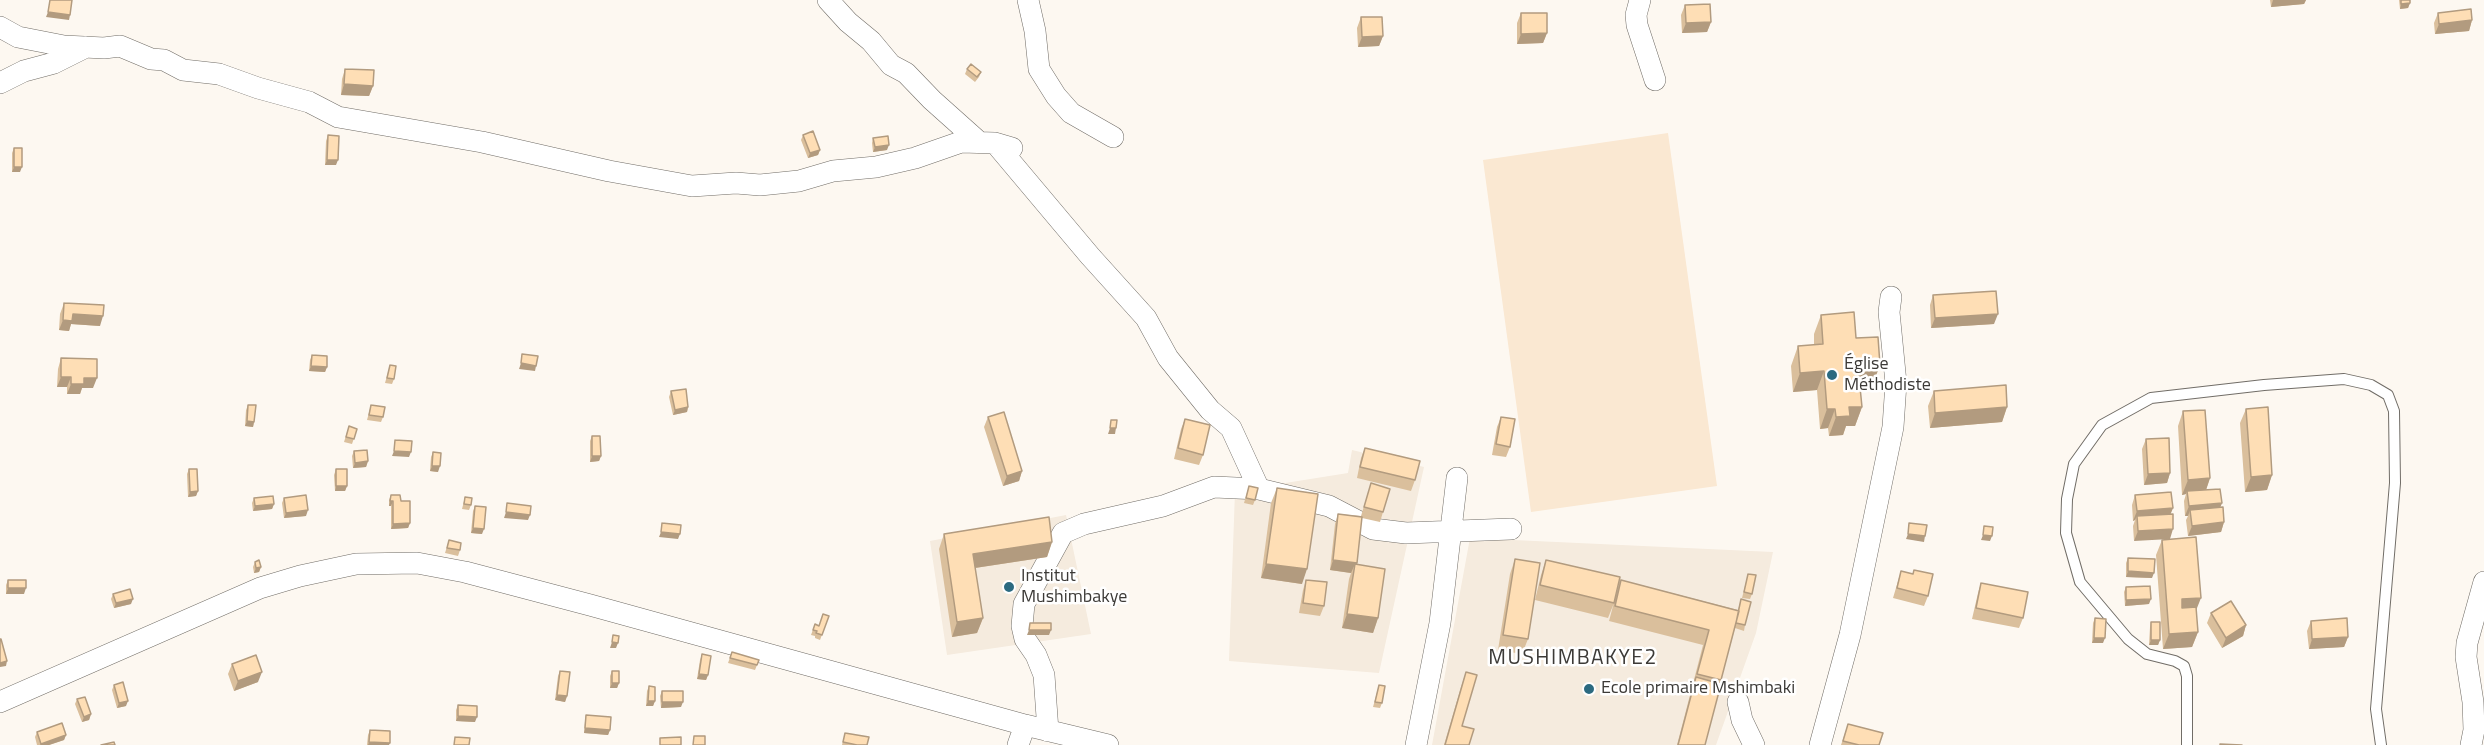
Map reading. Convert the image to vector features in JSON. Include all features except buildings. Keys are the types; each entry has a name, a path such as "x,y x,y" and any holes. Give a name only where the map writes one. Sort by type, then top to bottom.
{"street":[{"path":"828,0 891,65 906,73 932,100 995,144 1146,318 1168,358 1210,410 1231,428 1259,489"},
{"path":"1028,0 1035,31 1039,69 1056,96 1071,113 1113,137"},
{"path":"1640,0 1636,15 1637,25 1655,80"},
{"path":"0,27 18,37 64,46 104,48 120,46 152,59 164,60 183,70 219,74 309,102 338,117 482,142 609,171 692,186 736,183 760,185 799,181 833,171 915,158 961,142 995,144"},
{"path":"0,83 24,70 54,63 87,47"},
{"path":"1820,745 1850,635 1893,427 1896,383 1889,312 1891,297"},
{"path":"1416,745 1440,623 1457,478"},
{"path":"1048,731 1044,675 1036,655 1025,639 1022,627 1024,604 1062,533 1084,524 1163,506 1214,487 1259,489 1329,506 1373,529 1406,532 1511,529"},
{"path":"0,702 260,588 300,576 356,564 417,563 465,572 1025,725 1108,745"},
{"path":"2471,745 2473,702 2466,657 2467,643 2483,588"},
{"path":"1738,702 1742,720 1754,745"},
{"path":"1017,745 1025,725"}],"lane":[{"path":"2187,745 2187,676 2184,666 2175,661 2147,654 2128,639 2080,582 2066,533 2067,499 2074,464 2102,425 2151,398 2264,385 2344,379 2371,385 2388,395 2394,411 2395,483 2376,709 2381,745"}],"shaded area":[{"path":"1668,133 1717,486 1531,512 1483,160"},
{"path":"1352,450 1424,467 1379,673 1229,661 1235,491 1348,473"},
{"name":"Institut Mushimbakye","path":"1066,515 1091,634 947,655 930,541"},
{"name":"Ecole primaire Mshimbaki","path":"1470,538 1773,552 1756,633 1716,745 1432,745"}],"place":[{"name":"Église Méthodiste","path":"1832,375"},
{"name":"Institut Mushimbakye","path":"1009,587"},
{"name":"Ecole primaire Mshimbaki","path":"1589,689"}],"district":[{"name":"MUSHIMBAKYE2","path":"1573,659"}]}
